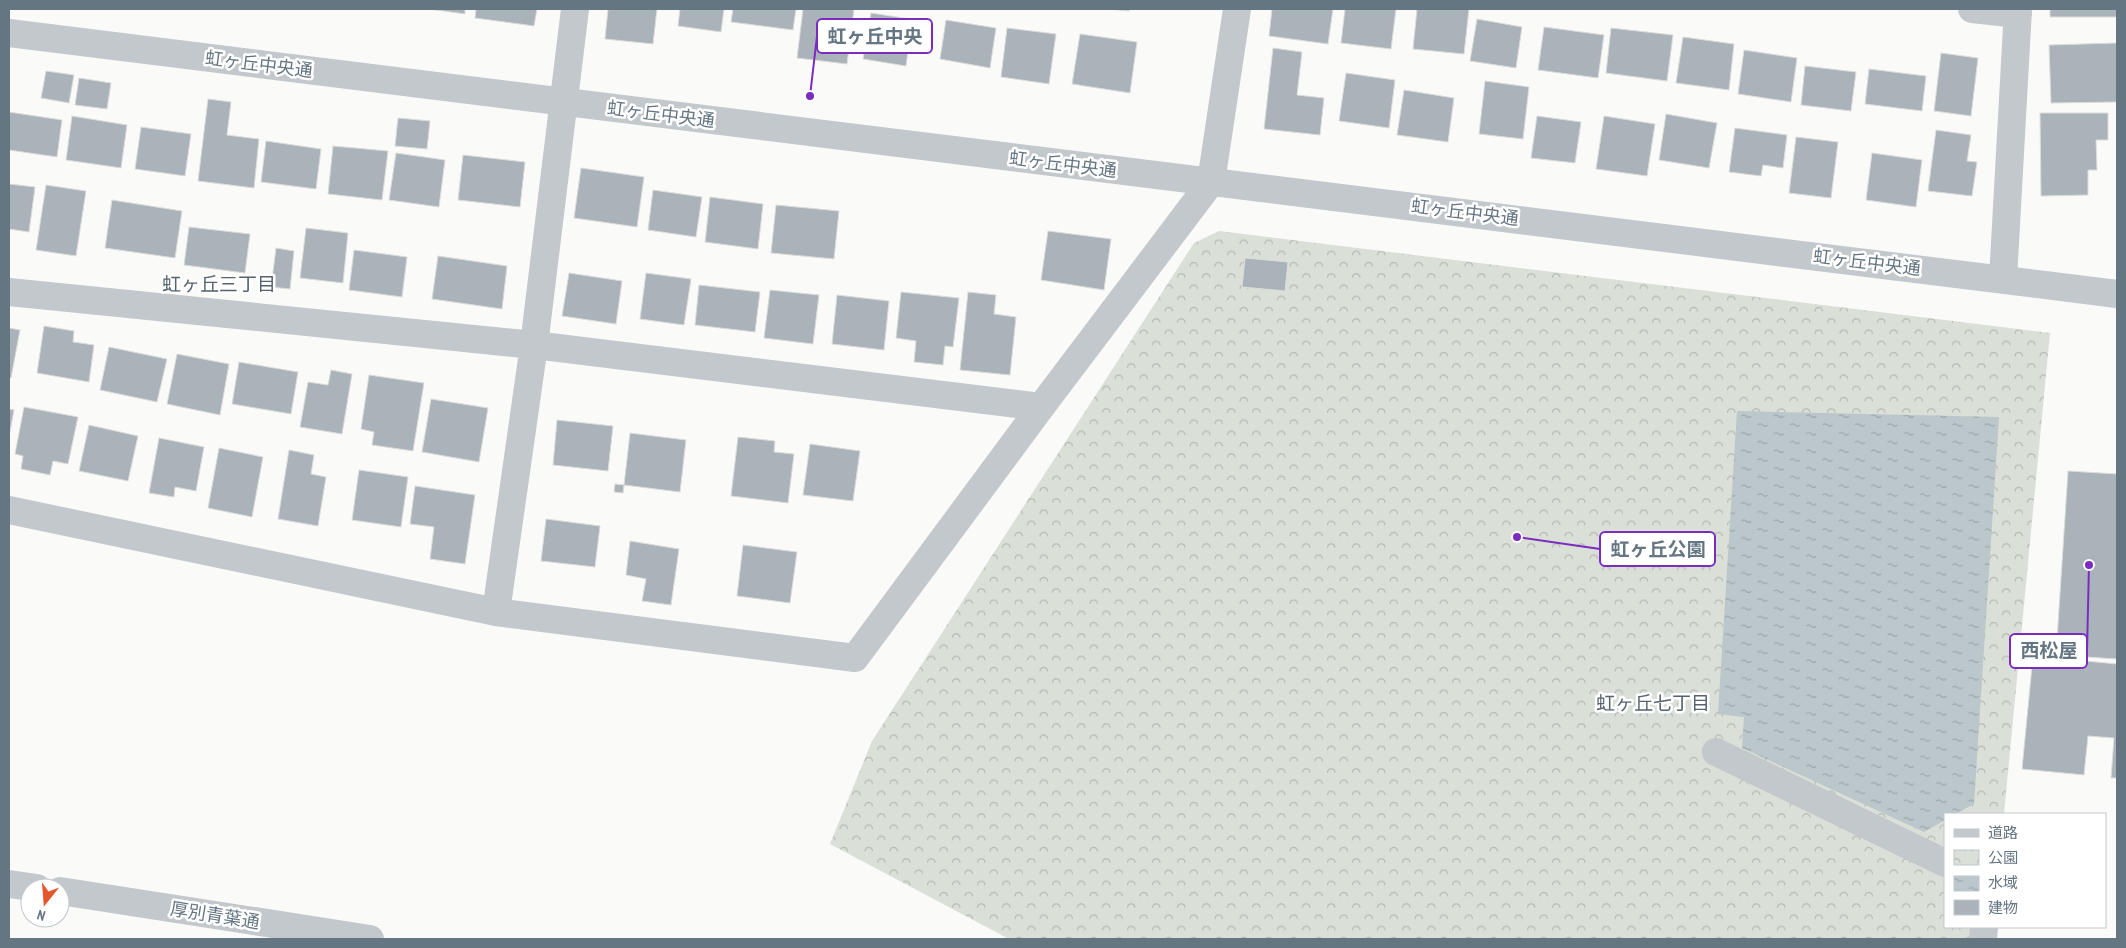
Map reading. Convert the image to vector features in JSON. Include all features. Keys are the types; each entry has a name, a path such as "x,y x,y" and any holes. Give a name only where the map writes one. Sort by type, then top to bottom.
{"street":[{"path":"496,612 534,345 562,102 575,9"},
{"path":"9,510 496,612 855,658 1211,182 1237,9"},
{"path":"1972,9 2018,11 2004,279"},
{"name":"虹ヶ丘中央通","path":"9,33 2117,294"},
{"path":"9,292 534,345 1041,407"},
{"path":"1716,752 1944,863"},
{"name":"厚別青葉通","path":"70,894 370,939"}],"green space":[{"path":"1219,231 2050,333 2004,813 1944,813 1944,928 1997,928 1996,939 1009,939 830,844 872,741 1194,243"}],"water":[{"path":"1737,411 1999,417 1974,804 1957,813 1944,813 1944,821 1924,832 1742,748 1744,717 1718,714"}],"building":[{"path":"429,9 465,9 465,14"},
{"path":"476,9 537,9 534,26 475,18"},
{"path":"608,9 657,9 653,44 605,39"},
{"path":"680,9 724,9 721,32 678,26"},
{"path":"733,9 796,9 793,30 731,22"},
{"path":"803,9 854,9 847,64 797,58"},
{"path":"1107,9 1130,9 1129,11"},
{"path":"1272,9 1333,9 1328,44 1269,36"},
{"path":"1345,9 1396,9 1391,49 1341,43"},
{"path":"1417,9 1469,9 1464,54 1413,49"},
{"path":"2050,9 2117,9 2117,17 2050,17"},
{"path":"871,13 930,22 927,46 909,43 906,66 863,59"},
{"path":"1477,19 1522,27 1516,68 1470,61"},
{"path":"946,20 996,28 990,68 940,59"},
{"path":"1544,27 1604,35 1598,78 1538,70"},
{"path":"1007,28 1056,34 1049,84 1001,77"},
{"path":"1611,28 1673,35 1667,81 1606,73"},
{"path":"1080,34 1137,42 1130,93 1072,84"},
{"path":"1683,37 1734,44 1729,90 1676,83"},
{"path":"2117,43 2117,102 2051,103 2049,45"},
{"path":"1273,48 1302,52 1297,95 1324,98 1320,135 1264,129"},
{"path":"1744,50 1797,58 1791,102 1738,94"},
{"path":"1941,53 1978,58 1971,116 1934,111"},
{"path":"1805,66 1856,72 1851,111 1801,105"},
{"path":"1869,69 1926,76 1922,111 1865,104"},
{"path":"46,71 74,75 69,103 41,98"},
{"path":"1346,73 1395,80 1389,128 1339,121"},
{"path":"79,78 111,83 107,109 75,105"},
{"path":"1485,81 1529,87 1523,139 1479,134"},
{"path":"1404,90 1454,98 1448,142 1397,135"},
{"path":"208,99 231,102 227,135 259,139 254,188 198,181"},
{"path":"9,112 62,120 57,157 9,150"},
{"path":"2040,113 2108,113 2108,140 2096,140 2097,170 2088,170 2088,195 2041,196"},
{"path":"1666,114 1717,123 1709,168 1659,160"},
{"path":"72,116 127,125 121,168 66,160"},
{"path":"1537,116 1581,122 1575,163 1531,158"},
{"path":"1604,116 1655,124 1647,176 1596,169"},
{"path":"398,118 430,121 427,149 395,146"},
{"path":"141,127 191,134 185,176 135,169"},
{"path":"1735,128 1787,135 1783,168 1763,165 1761,176 1729,172"},
{"path":"1936,130 1971,135 1967,161 1977,162 1972,196 1928,191"},
{"path":"1796,137 1838,142 1831,198 1789,193"},
{"path":"266,141 321,149 316,189 261,182"},
{"path":"333,146 388,151 382,200 328,194"},
{"path":"396,153 445,160 439,207 389,200"},
{"path":"1872,153 1922,160 1916,207 1866,200"},
{"path":"463,155 525,162 520,207 458,200"},
{"path":"581,168 644,177 637,227 574,218"},
{"path":"9,184 35,187 29,232 9,229"},
{"path":"46,185 86,191 76,256 36,250"},
{"path":"653,190 702,197 696,237 648,230"},
{"path":"710,197 763,204 758,249 705,242"},
{"path":"112,200 182,211 175,258 105,248"},
{"path":"776,205 839,211 834,259 771,253"},
{"path":"189,227 250,234 245,273 184,265"},
{"path":"306,228 348,233 343,283 300,278"},
{"path":"1048,231 1111,239 1104,290 1041,280"},
{"path":"276,248 294,251 290,289 271,287"},
{"path":"354,250 407,257 402,297 349,290"},
{"path":"438,256 507,266 502,309 432,299"},
{"path":"1245,258 1288,262 1285,291 1242,287"},
{"path":"569,273 622,281 616,324 562,316"},
{"path":"646,273 691,279 684,325 640,319"},
{"path":"699,285 760,292 755,332 695,325"},
{"path":"770,290 819,295 813,344 764,338"},
{"path":"901,292 959,298 953,347 945,346 943,365 914,362 916,341 896,338"},
{"path":"968,292 996,295 994,314 1016,317 1010,375 960,370"},
{"path":"837,295 889,301 884,350 832,344"},
{"path":"44,326 74,331 73,342 94,345 89,382 37,373"},
{"path":"9,328 20,330 11,378 9,377"},
{"path":"109,347 167,359 157,402 100,390"},
{"path":"177,354 229,364 220,415 167,404"},
{"path":"239,362 298,372 291,414 232,404"},
{"path":"331,370 352,374 342,434 300,427 308,382 328,385"},
{"path":"369,375 424,383 413,451 372,445 374,432 361,429"},
{"path":"431,399 488,408 479,462 422,452"},
{"path":"24,407 78,417 68,464 53,461 50,475 21,469 23,456 15,454"},
{"path":"9,409 14,410 9,437"},
{"path":"557,420 613,426 608,471 553,465"},
{"path":"89,425 138,436 128,481 79,471"},
{"path":"630,433 686,440 680,492 624,485"},
{"path":"738,437 775,441 774,452 794,454 788,503 731,496"},
{"path":"159,438 204,447 196,491 175,487 174,497 149,493"},
{"path":"810,444 860,451 853,501 803,495"},
{"path":"219,448 263,457 252,517 208,508"},
{"path":"289,450 314,455 311,474 326,477 318,526 278,519"},
{"path":"359,470 408,477 401,527 352,520"},
{"path":"2068,471 2117,474 2117,659 2056,655"},
{"path":"615,484 624,485 623,493 614,492"},
{"path":"415,486 475,495 465,564 430,559 434,527 410,524"},
{"path":"546,519 600,526 595,567 541,561"},
{"path":"630,541 679,549 671,605 642,601 646,579 626,575"},
{"path":"743,545 797,552 790,603 737,596"},
{"path":"2033,656 2117,664 2117,778 2111,778 2114,738 2088,736 2084,775 2022,769"}],"place":[{"name":"虹ヶ丘中央","path":"810,96"},
{"name":"虹ヶ丘公園","path":"1517,537"},
{"name":"西松屋","path":"2089,565"}],"district":[{"name":"虹ヶ丘三丁目","path":"219,284"},
{"name":"虹ヶ丘七丁目","path":"1653,703"}]}
